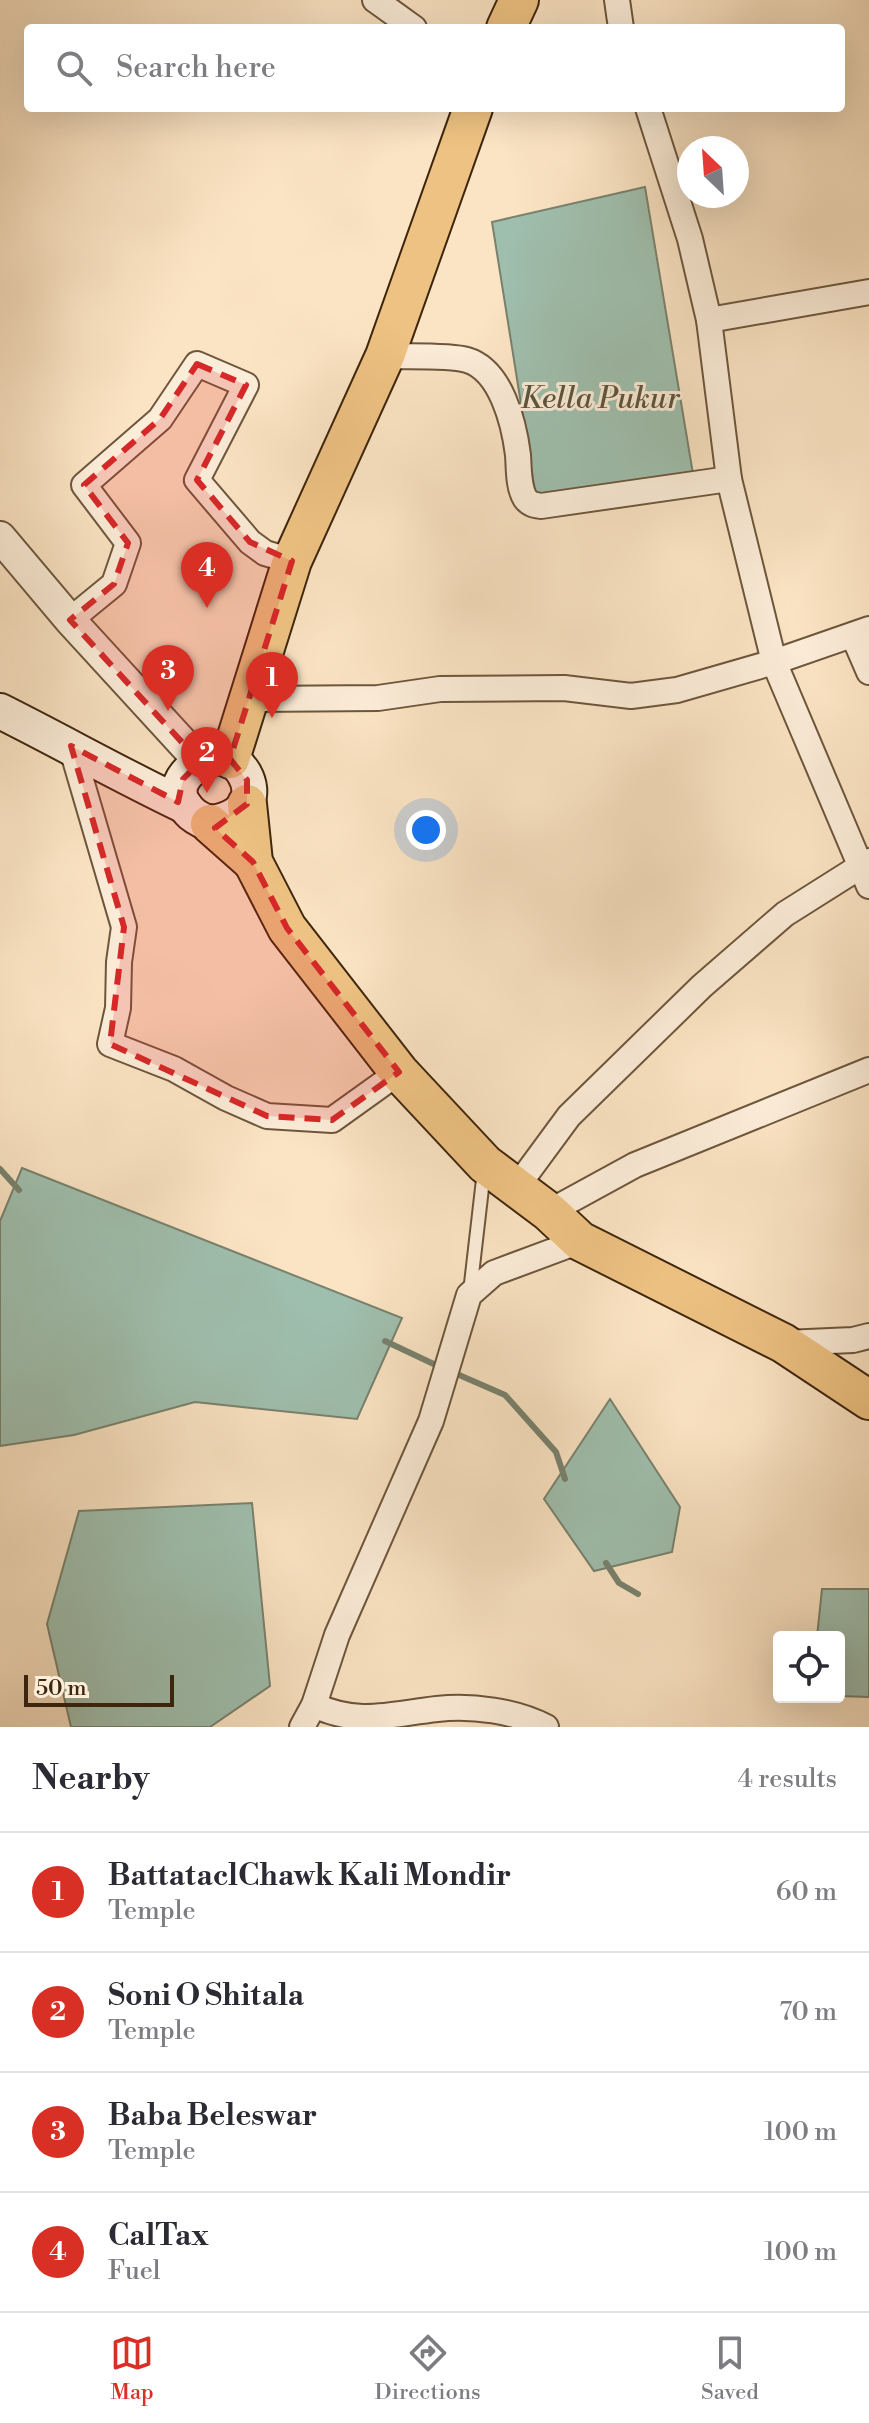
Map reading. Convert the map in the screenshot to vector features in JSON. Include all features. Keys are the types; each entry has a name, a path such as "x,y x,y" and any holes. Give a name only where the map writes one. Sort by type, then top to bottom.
{"main road":[{"path":"508,24 519,0"},
{"path":"253,862 181,799 181,789 206,764 248,699 292,561 385,356 472,112"},
{"path":"0,711 198,815 225,821 247,804"},
{"path":"123,776 206,764 241,768 249,793 247,804 253,862 287,928 399,1072 485,1164 549,1212 580,1241 783,1343 869,1400"}],"street":[{"path":"375,0 408,24"},
{"path":"617,0 620,24"},
{"path":"516,1188 569,1116 702,986 785,914 866,872 774,662 729,479 709,320 690,239 649,112"},
{"path":"709,320 869,292"},
{"path":"385,356 466,360 483,368 499,386 516,443 522,489 531,504 541,506 729,479"},
{"path":"70,620 114,584 128,543 84,485 160,419 197,364 246,385 197,480 250,542 265,553 292,561"},
{"path":"0,537 70,620 206,764"},
{"path":"248,699 378,698 440,689 564,688 631,696 677,690 774,662 861,632 869,672"},
{"path":"71,746 124,927 119,962 118,1008 110,1044 174,1069 226,1098 267,1116 332,1120 399,1072"},
{"path":"549,1212 635,1165 869,1070"},
{"path":"302,1727 314,1705 337,1635 431,1421 469,1295 494,1273 580,1241"},
{"path":"783,1343 853,1340 869,1336"},
{"path":"314,1705 333,1714 358,1718 439,1708 471,1709 504,1713 533,1720 546,1727"}],"lane":[{"path":"469,1295 485,1164"}],"highlighted area":[{"path":"197,364 246,385 197,480 250,542 292,561 230,759 247,780 247,804 215,828 253,862 287,928 399,1072 332,1120 267,1116 110,1044 124,927 71,746 178,802 183,779 200,762 70,620 114,584 128,543 84,485 160,419"}],"water":[{"name":"Kella Pukur","path":"645,187 693,474 536,498 492,222"},
{"path":"22,1168 402,1318 357,1419 195,1402 74,1435 0,1446 0,1221"},
{"path":"610,1399 680,1507 672,1552 594,1571 544,1499"},
{"path":"252,1503 270,1686 210,1727 71,1727 47,1624 79,1511"},
{"path":"822,1589 869,1589 869,1697 845,1696 845,1631 818,1631"}],"waterway":[{"path":"0,1169 19,1190"},
{"path":"385,1341 440,1367"},
{"path":"450,1371 505,1395 556,1452 565,1479"},
{"path":"606,1563 619,1583 638,1594"}],"place":[{"name":"CalTax","path":"207,608"},
{"name":"Baba Beleswar","path":"168,711"},
{"name":"BattataclChawk Kali Mondir","path":"272,718"},
{"name":"Soni O Shitala","path":"207,793"}]}
